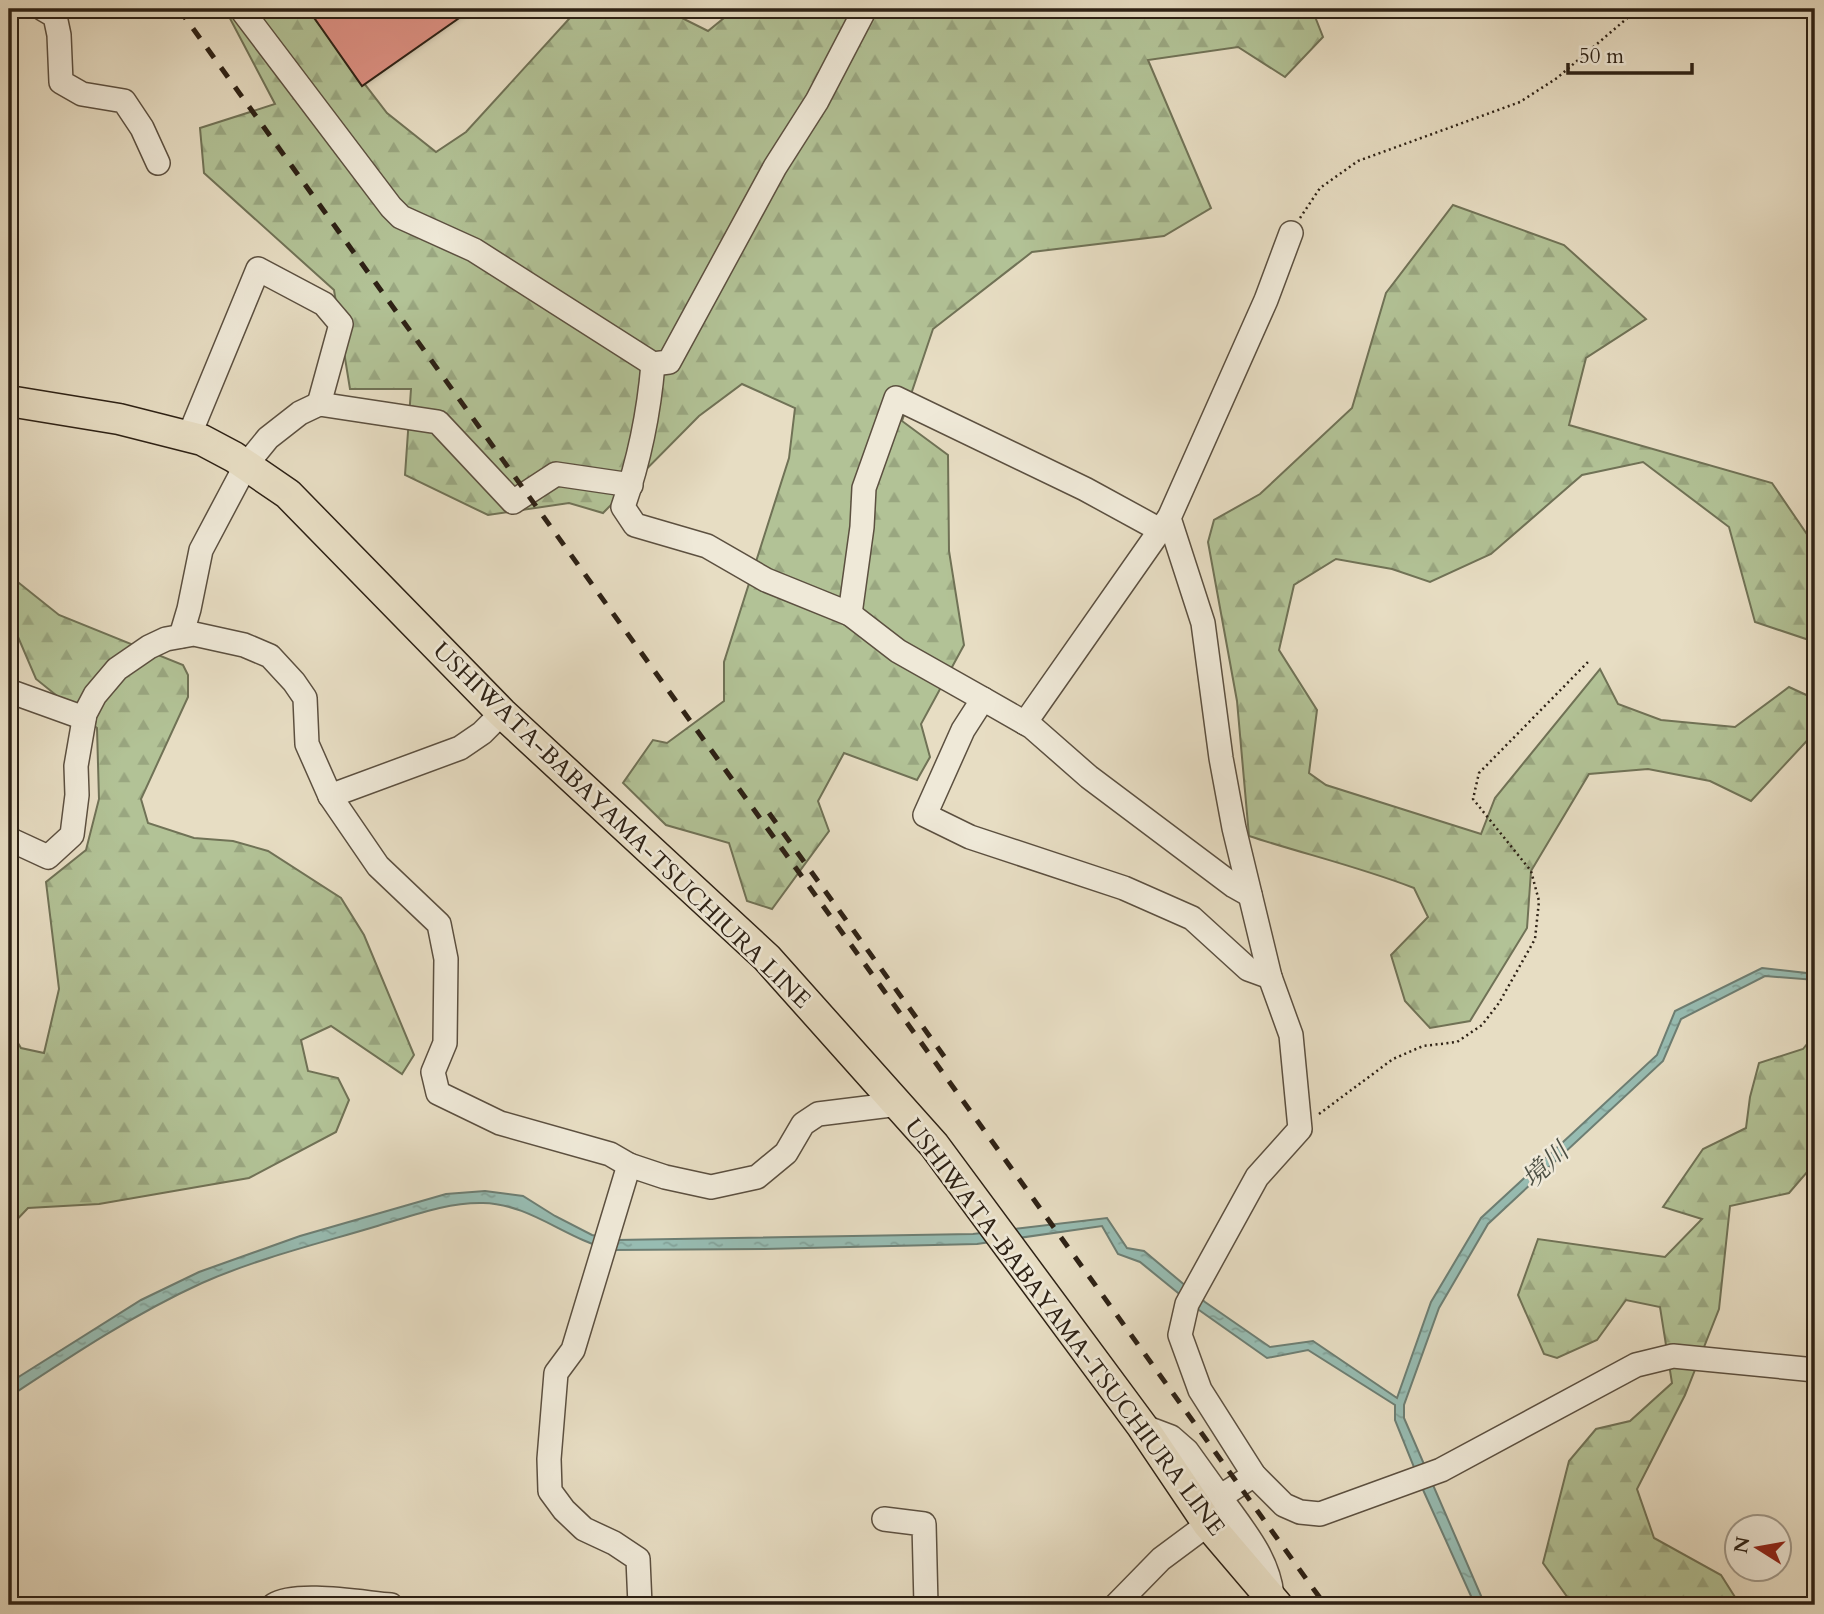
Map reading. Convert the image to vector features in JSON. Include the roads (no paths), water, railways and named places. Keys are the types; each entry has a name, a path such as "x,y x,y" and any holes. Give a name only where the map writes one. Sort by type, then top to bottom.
{"main road":[{"name":"USHIWATA-BABAYAMA-TSUCHIURA LINE","path":"9,401 32,407 119,418 190,436 246,465 288,494 502,713 766,958 899,1104 934,1145 1142,1426 1208,1524 1274,1602"}],"street":[{"path":"43,9 55,16 59,35 61,82 82,94 124,101 142,128 158,163"},
{"path":"241,9 401,217 474,250 653,364 669,362 775,167 817,102 865,9"},
{"path":"1025,723 1165,524 1266,300 1291,233"},
{"path":"190,436 258,269 324,304 341,324 318,404"},
{"path":"653,364 650,399 631,485 623,507 635,525 707,546 766,580 850,614 898,651 1025,723 1089,777 1234,886 1250,895"},
{"path":"850,614 862,527 864,488 896,398 1165,524 1203,623 1221,758 1250,895 1270,978 1291,1035 1300,1129 1258,1177 1187,1304 1180,1335 1200,1390 1254,1475 1284,1505 1300,1512 1320,1514 1441,1470 1636,1365 1673,1356 1815,1370"},
{"path":"181,636 201,550 246,465 268,438 300,413 318,404 438,422 513,502 556,474 631,485"},
{"path":"9,839 48,857 72,835 78,794 76,766 84,718 95,695 117,669 149,647 181,636 194,634 244,645 270,656 294,682 305,698 307,744 330,796 378,866 439,924 446,959 445,1043 433,1072 438,1093 500,1123 610,1154 629,1166 665,1177 711,1187 757,1177 786,1153 803,1124 818,1114 899,1104"},
{"path":"9,691 84,718"},
{"path":"983,699 963,730 925,815 970,837 1124,888 1192,918 1248,969 1270,978"},
{"path":"330,796 460,748 482,733 502,713"},
{"path":"629,1166 573,1350 556,1373 549,1459 550,1491 564,1510 584,1529 614,1543 638,1559 640,1605"},
{"path":"1142,1426 1171,1437 1187,1451 1256,1549 1270,1582 1274,1602"},
{"path":"1220,1497 1254,1475"},
{"path":"884,1519 924,1524 926,1605"},
{"path":"1116,1605 1161,1559 1208,1524"},
{"path":"274,1605 309,1598 391,1605"}],"water":[{"name":"境川","path":"1762,968 1815,974 1815,980 1765,976 1681,1019 1663,1061 1488,1224 1439,1308 1404,1405 1404,1418 1485,1605 1475,1605 1424,1492 1395,1420 1395,1405 1308,1350 1267,1358 1199,1310 1140,1262 1118,1254 1102,1226 977,1244 612,1250 595,1245 517,1209 483,1203 455,1205 287,1252 202,1283 127,1322 9,1397 9,1383 141,1300 199,1272 300,1236 446,1194 485,1191 523,1196 592,1235 616,1240 973,1234 1107,1218 1127,1248 1144,1251 1205,1302 1270,1347 1313,1341 1397,1398 1431,1302 1481,1218 1657,1055 1675,1011"}],"railway":[{"path":"179,9 1325,1605"},
{"path":"769,813 951,1066"}]}
